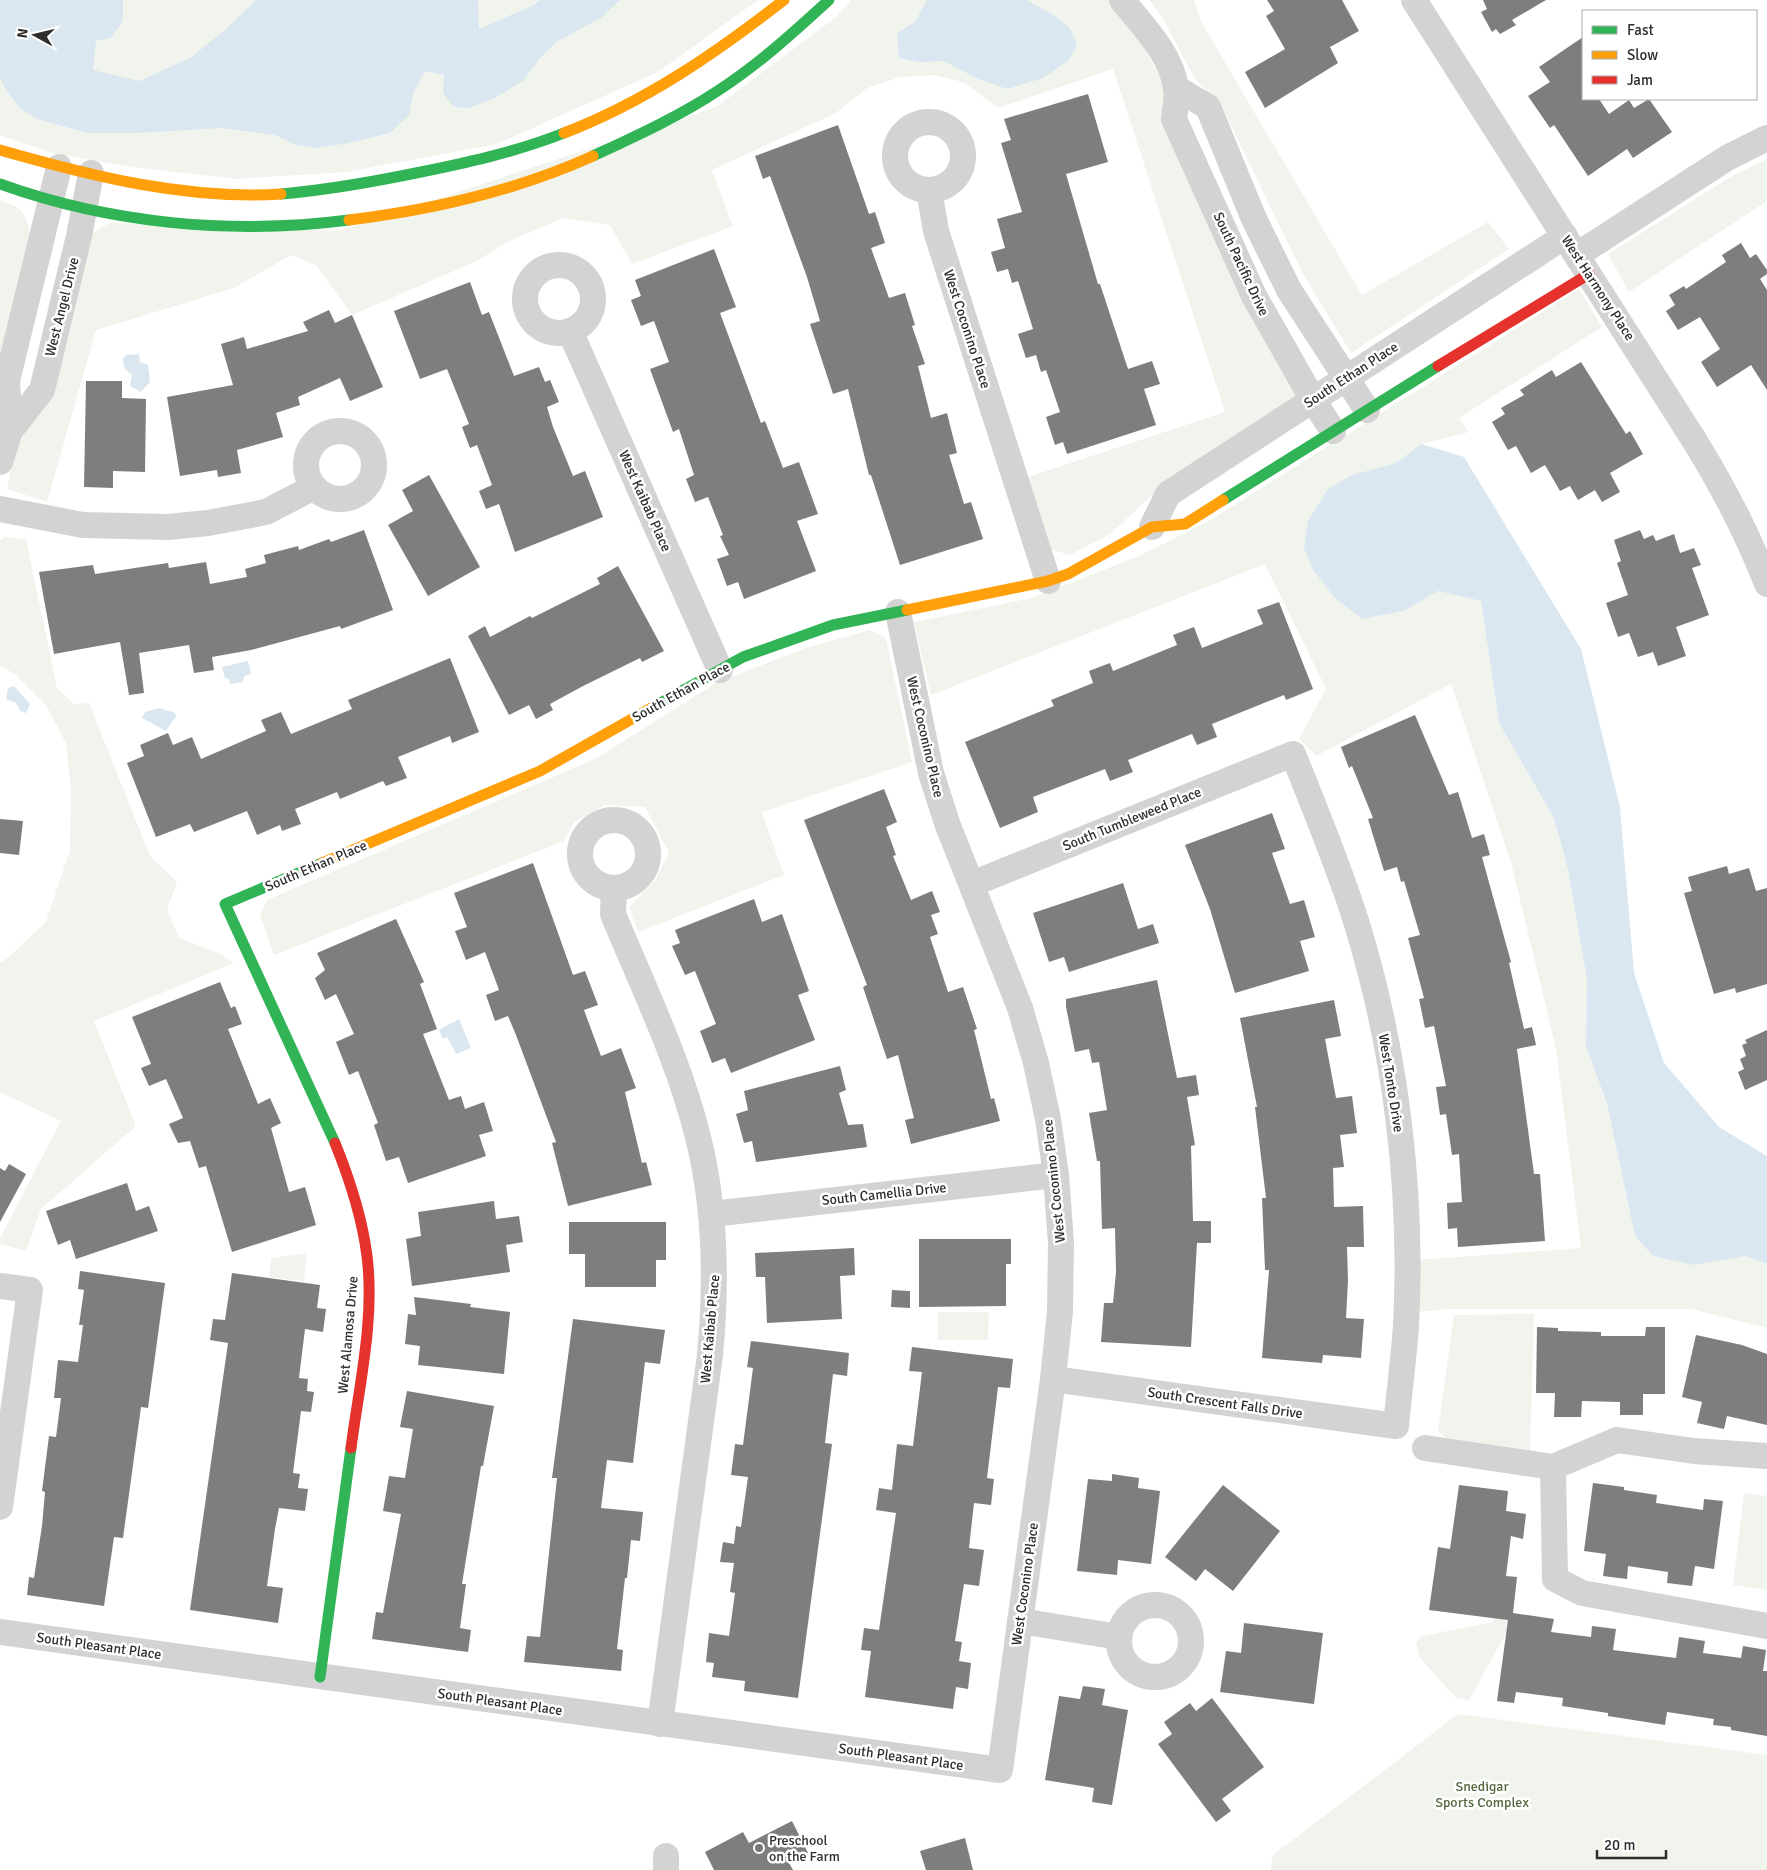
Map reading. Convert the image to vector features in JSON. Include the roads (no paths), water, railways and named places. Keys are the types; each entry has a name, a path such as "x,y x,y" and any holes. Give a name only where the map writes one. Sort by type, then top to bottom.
{"street":[{"path":"0,150 59,167 222,195 265,195 358,184 468,162 551,138 614,111 734,40 784,0"},
{"path":"0,184 50,201 135,216 225,226 307,225 366,218 441,205 554,172 621,145 704,98 756,65 829,0"},
{"name":"South Pacific Drive","path":"1122,0 1148,30 1169,66 1176,88 1174,119 1254,296 1313,400 1333,431"},
{"name":"West Harmony Place","path":"1414,0 1731,500 1767,584"},
{"path":"1176,88 1208,107 1254,219 1289,290 1345,379 1367,410"},
{"name":"South Ethan Place","path":"225,904 540,771 665,699 743,657 833,625 1048,581 1068,574 1152,527 1185,524 1367,410 1577,255 1727,158 1767,138"},
{"name":"West Angel Drive","path":"10,431 7,381 59,167"},
{"name":"West Angel Drive","path":"0,462 10,431 42,390 85,207 91,173"},
{"name":"West Coconino Place","path":"929,190 936,231 1048,581"},
{"name":"South Ethan Place","path":"1152,527 1168,494 1345,379 1577,255"},
{"name":"West Kaibab Place","path":"570,331 720,670"},
{"path":"0,509 83,525 168,527 208,523 266,512 314,487"},
{"name":"West Coconino Place","path":"898,612 931,773 947,823 1020,1008 1036,1063 1048,1119 1056,1175 1061,1243 1060,1311 1053,1379 1000,1770"},
{"name":"South Tumbleweed Place","path":"972,884 1293,754"},
{"name":"West Tonto Drive","path":"1293,754 1322,825 1356,921 1382,1020 1398,1121 1406,1222 1406,1315 1396,1426"},
{"name":"West Kaibab Place","path":"614,888 613,914 688,1099 698,1137 712,1214 715,1261 715,1308 711,1345 660,1724"},
{"name":"West Alamosa Drive","path":"225,904 347,1171 363,1222 368,1249 370,1294 367,1330 320,1677"},
{"name":"South Camellia Drive","path":"712,1214 1056,1175"},
{"path":"0,1286 30,1290 0,1507"},
{"name":"South Crescent Falls Drive","path":"1053,1379 1396,1426"},
{"path":"1425,1448 1553,1467 1617,1440 1694,1451 1767,1456"},
{"path":"1553,1467 1555,1579 1582,1593 1767,1626"},
{"path":"1020,1621 1119,1637"},
{"name":"South Pleasant Place","path":"0,1632 1000,1770"}],"place":[{"name":"Preschool on the Farm","path":"759,1848"}],"park label":[{"name":"Snedigar Sports Complex","path":"1482,1794"}]}
